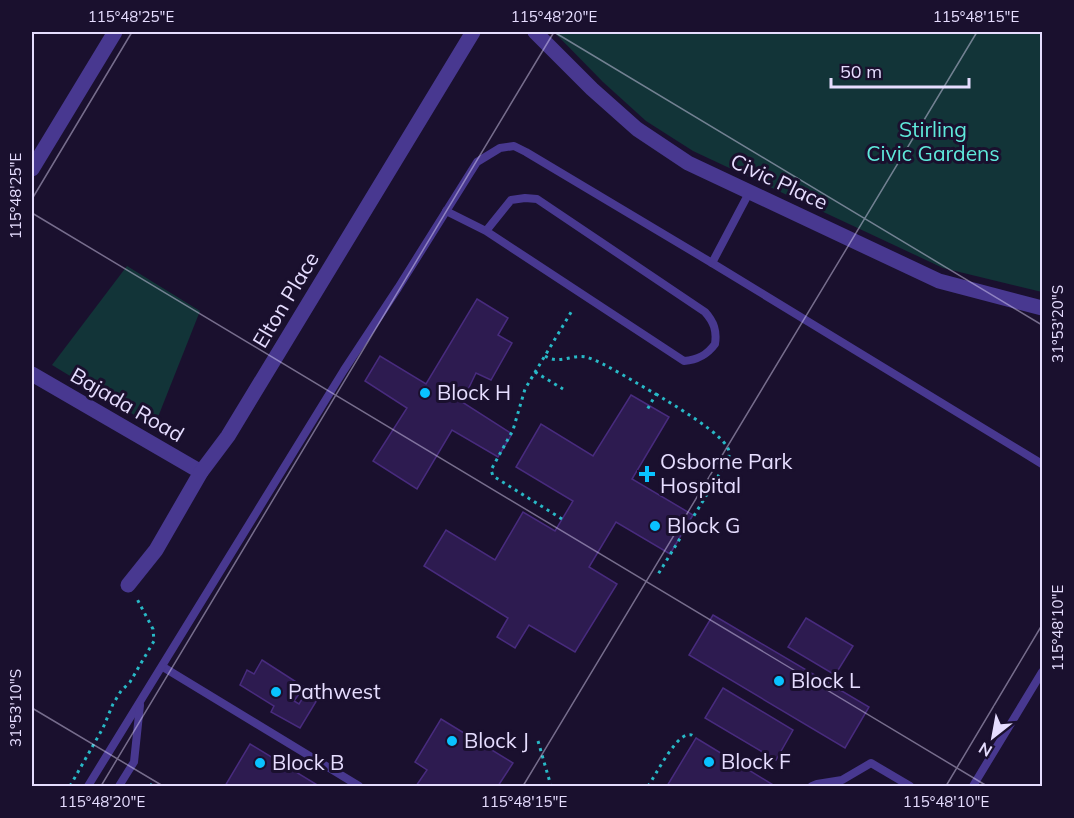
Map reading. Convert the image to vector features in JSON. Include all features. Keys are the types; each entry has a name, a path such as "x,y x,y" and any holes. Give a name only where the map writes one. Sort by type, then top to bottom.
{"street":[{"path":"32,169 115,32"},
{"name":"Elton Place","path":"128,585 156,550 201,472 228,436 473,32"},
{"name":"Civic Place","path":"535,32 592,89 637,129 687,163 939,281 1042,308"},
{"name":"Bajada Road","path":"32,374 201,472"}],"lane":[{"path":"88,786 344,370 399,288 477,162 500,148 514,146 526,152 1042,464"},
{"path":"712,263 750,191"},
{"path":"446,212 486,231 684,361 702,357 715,344 715,327 712,319 705,312 537,200 525,198 511,200 486,231"},
{"path":"162,667 359,786"},
{"path":"973,786 1042,672"},
{"path":"119,786 134,762 140,703"},
{"path":"812,786 842,780 871,763 910,786"}],"path":[{"path":"562,519 493,476 491,470 513,430 525,389 573,309"},
{"path":"545,356 554,360 577,356 590,359 656,394 715,433 729,449 725,465 657,576"},
{"path":"535,372 563,389"},
{"path":"647,410 656,394"},
{"path":"675,529 683,534"},
{"path":"70,786 103,728 113,704 130,682 154,641 153,630 142,606 128,585"},
{"path":"648,786 677,742 686,735 696,738"},
{"path":"538,741 551,786"}],"green space":[{"name":"Stirling Civic Gardens","path":"554,32 1042,32 1042,292 943,268 693,151 646,121 603,82"},
{"path":"127,266 200,311 154,427 52,365"}],"building":[{"name":"Block H","path":"477,299 508,318 498,335 512,343 491,380 476,373 462,402 512,434 498,457 452,430 417,489 373,461 407,408 365,381 380,356 426,384"},
{"name":"Block G","path":"631,395 669,417 632,479 693,515 670,554 616,522 589,567 617,584 575,652 529,625 515,648 497,637 508,618 424,566 446,530 495,560 523,512 555,531 573,501 516,467 541,424 593,456"},
{"name":"Block L","path":"713,615 869,707 845,748 689,655"},
{"name":"Block L","path":"806,618 853,646 835,675 788,647"},
{"name":"Pathwest","path":"262,660 304,687 294,701 299,704 309,688 320,695 300,728 271,712 274,706 240,685 247,670 254,674"},
{"name":"Block L","path":"723,688 793,730 776,760 705,718"},
{"name":"Block J","path":"441,719 513,763 498,786 416,786 427,770 415,762"},
{"name":"Block F","path":"696,738 775,786 667,786"},
{"name":"Block B","path":"250,744 319,786 225,786"}],"place":[{"name":"Block H","path":"425,393"},
{"name":"Osborne Park Hospital","path":"647,474"},
{"name":"Block G","path":"655,526"},
{"name":"Block L","path":"779,681"},
{"name":"Pathwest","path":"276,692"},
{"name":"Block J","path":"452,741"},
{"name":"Block F","path":"709,762"},
{"name":"Block B","path":"260,763"}]}
